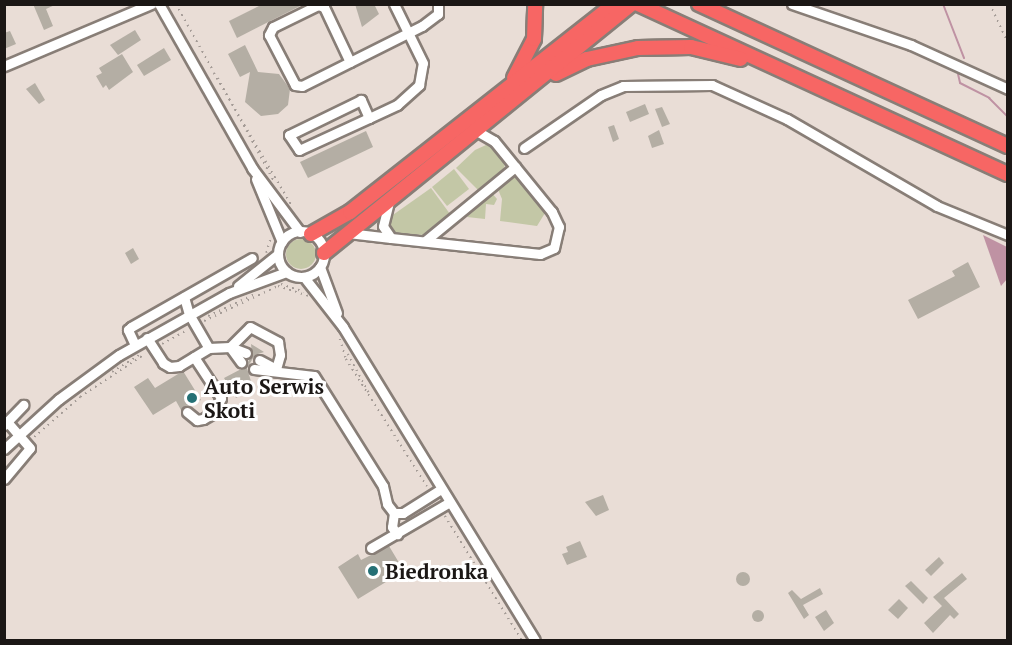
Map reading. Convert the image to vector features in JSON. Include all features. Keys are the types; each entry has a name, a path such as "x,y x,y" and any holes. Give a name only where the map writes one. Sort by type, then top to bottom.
{"highway":[{"path":"490,102 515,76 531,51 535,4"},
{"path":"322,260 345,233 526,91 608,16 614,4"},
{"path":"305,233 350,212 490,102 608,16 632,4"},
{"path":"638,4 1008,174"},
{"path":"699,4 1008,146"},
{"path":"526,91 587,59 657,46 709,50 790,74"}],"street":[{"path":"4,66 151,4"},
{"path":"159,4 252,168 282,242 278,254 229,293"},
{"path":"369,118 361,100 289,135 299,150 369,118 408,98 419,85 423,63 394,4"},
{"path":"350,62 324,7 318,5 273,27 269,35 295,85 302,86 350,62 408,33 438,14 438,4"},
{"path":"792,4 911,45 1008,89"},
{"path":"524,148 616,88 712,85 787,119 938,206 1008,235"},
{"path":"345,233 547,253 558,242 559,227 552,212 494,141 476,130"},
{"path":"424,241 515,167"},
{"path":"252,168 305,233 320,242 322,260 343,327"},
{"path":"391,198 382,226 391,238"},
{"path":"282,242 305,233"},
{"path":"278,254 286,272"},
{"path":"135,345 131,327 252,258"},
{"path":"304,277 322,260"},
{"path":"4,449 88,376 147,338 229,293 286,272 304,277 343,327 535,640"},
{"path":"184,297 189,314 208,348"},
{"path":"147,338 163,363 170,367 208,348 230,347 250,327 278,342 280,356 276,369"},
{"path":"230,347 243,358"},
{"path":"187,412 196,420 203,419 220,405 220,398 194,357"},
{"path":"256,365 314,376 383,486 387,504 394,513 392,527 397,534"},
{"path":"4,479 29,453 30,448 6,424 23,405"},
{"path":"394,513 403,513 441,489"},
{"path":"371,548 450,502"}],"path":[{"path":"176,4 292,211"},
{"path":"990,4 1008,43"},
{"path":"368,394 432,495"},
{"path":"440,508 522,640"}],"green space":[{"path":"486,145 494,148 505,165 501,174 479,191 456,168 475,150"},
{"path":"454,169 469,189 447,206 432,187"},
{"path":"515,173 545,213 537,226 500,221 502,199 497,187"},
{"path":"431,188 450,214 423,235 390,232 387,225 390,217"},
{"path":"491,192 497,199 494,205 486,204 485,219 467,217"},
{"path":"301,239 311,244 316,254 311,264 301,269 291,264 286,254 291,244"}],"shaded area":[{"path":"983,235 1007,247 1007,279 1001,286"}],"building":[{"path":"33,4 57,4 46,9 53,26 44,30"},
{"path":"263,4 304,4 237,38 229,21"},
{"path":"355,4 374,4 379,14 362,27"},
{"path":"135,30 141,40 118,55 110,45"},
{"path":"10,31 16,44 4,49 4,33"},
{"path":"245,45 258,72 279,74 290,89 288,105 278,114 261,116 245,102 250,72 240,77 228,54"},
{"path":"164,48 171,60 144,76 137,65"},
{"path":"122,54 133,72 109,90 106,85 103,88 96,76 102,73 99,68"},
{"path":"35,83 45,100 39,104 26,89"},
{"path":"645,104 649,114 630,122 626,112"},
{"path":"662,107 670,124 662,127 655,109"},
{"path":"614,125 619,139 613,142 608,127"},
{"path":"659,130 664,144 652,148 648,136"},
{"path":"366,131 373,147 308,178 300,162"},
{"path":"133,248 139,259 131,264 125,253"},
{"path":"968,262 980,287 918,319 908,300 955,276 952,271"},
{"path":"251,344 264,352 255,355 247,368 253,388 236,398 224,378 245,367 252,355"},
{"path":"183,371 201,400 181,410 176,401 153,415 134,387 148,378 155,388"},
{"path":"603,495 609,510 596,516 585,502"},
{"path":"580,541 587,557 567,565 562,554 568,552 566,547"},
{"name":"Biedronka","path":"389,546 404,571 358,599 338,567 358,554 361,560"},
{"path":"939,557 944,563 931,576 925,570"},
{"path":"740,572 746,572 750,579 746,586 740,586 736,582 736,576"},
{"path":"962,573 967,579 944,598 959,614 954,619 950,615 933,633 924,623 942,606 933,597"},
{"path":"911,581 928,598 923,604 905,586"},
{"path":"820,588 823,594 803,605 809,615 804,619 788,593 792,590 801,599"},
{"path":"899,599 908,608 898,619 888,610"},
{"path":"760,610 763,611 763,621 756,622 753,621 752,614 753,611"},
{"path":"826,610 834,623 824,631 815,617"}],"waterway":[{"path":"943,4 964,58"},
{"path":"958,74 960,83 989,98 1008,117"}],"place":[{"name":"Auto Serwis Skoti","path":"192,398"},
{"name":"Biedronka","path":"373,571"}]}
